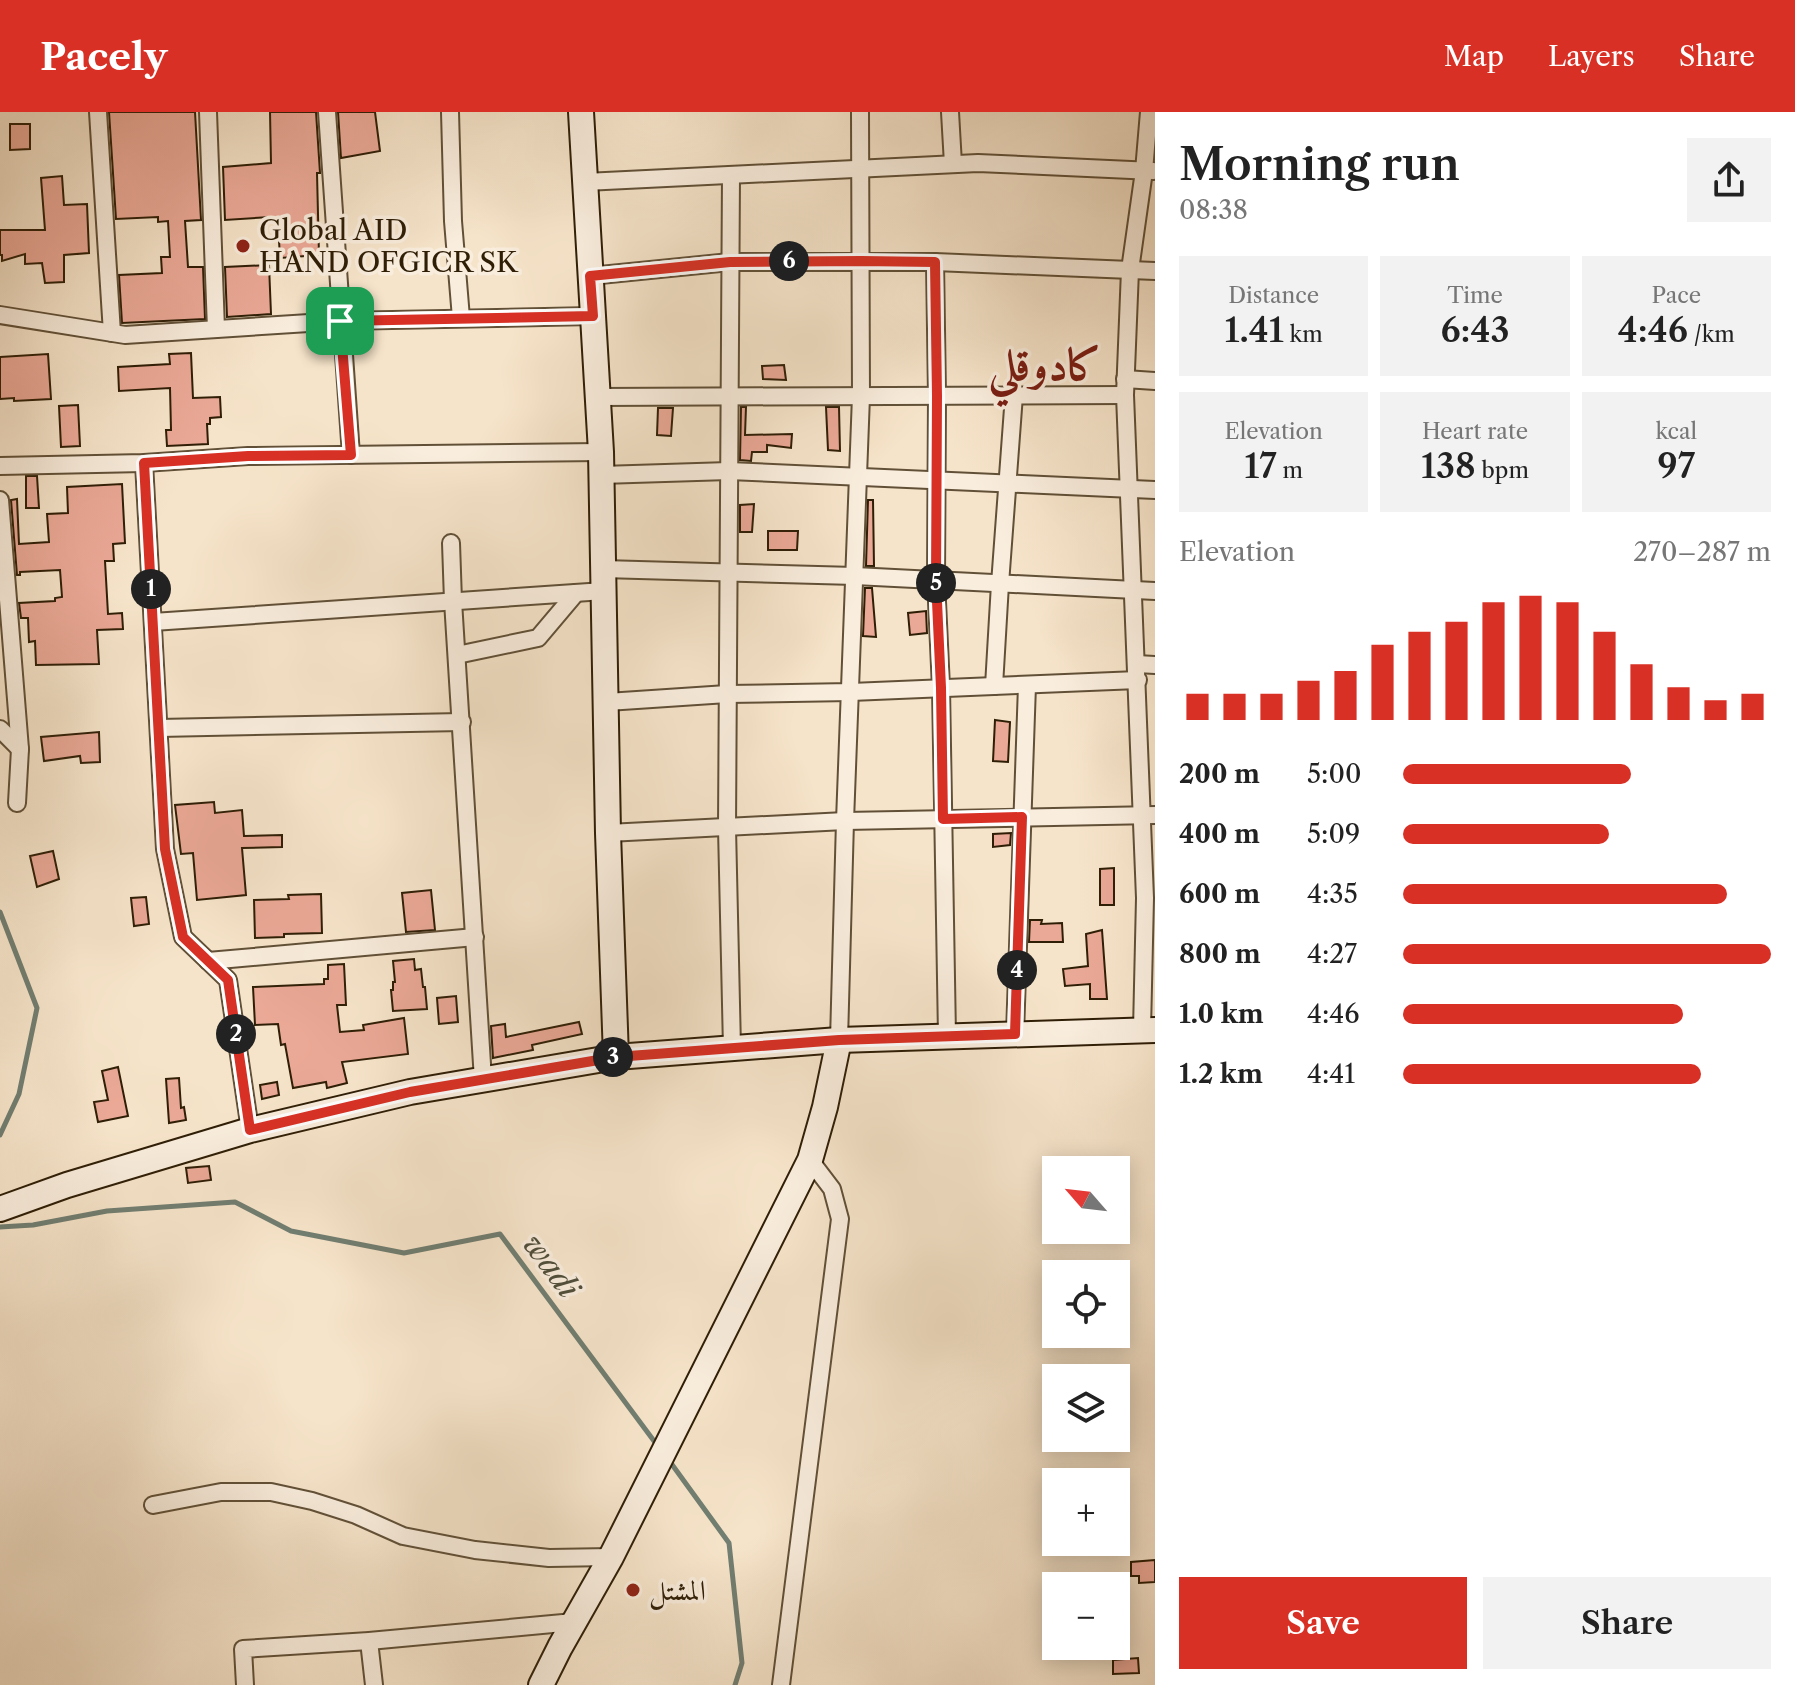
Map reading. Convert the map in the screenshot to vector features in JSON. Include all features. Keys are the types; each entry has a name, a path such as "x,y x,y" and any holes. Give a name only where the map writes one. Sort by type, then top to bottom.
{"street":[{"path":"98,112 112,333"},
{"path":"208,112 216,329"},
{"path":"327,112 351,455"},
{"path":"450,112 453,221 461,318"},
{"path":"581,112 601,463 616,1057"},
{"path":"541,1685 611,1557 810,1160 839,1040 861,396 860,112"},
{"path":"950,112 953,164"},
{"path":"0,1209 67,1185 250,1130 410,1092 616,1057 839,1040 1148,1030 1149,815 1137,672 1125,387 1130,270 1150,171 1149,112"},
{"path":"585,182 978,163 1150,171"},
{"path":"731,175 727,828 732,1048"},
{"path":"590,276 730,262 935,262 1155,271"},
{"path":"935,262 936,580 947,1036"},
{"path":"0,315 125,335 340,321 593,316"},
{"path":"598,397 1014,395 1125,387 1155,381"},
{"path":"994,686 1014,395"},
{"path":"0,466 351,455 601,463 1155,490"},
{"path":"144,463 165,849 183,937 228,980 250,1130"},
{"path":"0,500 20,749 17,803"},
{"path":"451,543 483,1080"},
{"path":"153,622 576,593 604,580 728,572 1155,591"},
{"path":"457,655 538,638 576,593"},
{"path":"607,702 727,694 1027,685 1137,672 1155,665"},
{"path":"1015,1034 1027,685"},
{"path":"159,728 462,722"},
{"path":"0,729 20,749"},
{"path":"608,833 845,821 1149,815"},
{"path":"208,961 475,937"},
{"path":"781,1685 840,1219 832,1189 810,1160"},
{"path":"153,1505 221,1492 271,1492 356,1515 403,1536 475,1550 549,1558 611,1557"},
{"path":"245,1685 243,1649 574,1622"},
{"path":"369,1641 374,1685"}],"building":[{"path":"109,112 195,112 201,220 185,221 188,267 203,267 205,319 122,323 119,275 162,273 161,257 170,257 168,221 158,222 158,217 116,219"},
{"path":"270,112 316,112 320,173 317,173 319,255 280,258 278,222 271,222 270,217 225,220 223,167 271,163"},
{"path":"338,112 375,112 380,151 341,158"},
{"path":"10,124 30,124 30,149 10,150"},
{"path":"62,176 64,205 87,204 89,253 64,255 64,282 45,283 42,263 25,264 25,254 2,261 0,230 45,230 41,178"},
{"path":"269,265 271,314 227,317 225,267"},
{"path":"191,353 193,398 220,397 221,417 210,418 210,424 207,424 208,444 167,446 166,430 171,430 170,388 119,391 118,367 170,364 169,354"},
{"path":"48,354 51,399 0,399 0,357"},
{"path":"784,365 786,380 763,379 762,366"},
{"path":"78,405 80,446 61,447 59,406"},
{"path":"741,407 746,407 745,435 792,434 791,448 767,445 767,452 752,452 751,461 740,460"},
{"path":"826,407 839,407 840,451 828,450"},
{"path":"658,408 673,408 671,436 657,435"},
{"path":"26,476 37,476 39,508 26,508"},
{"path":"122,484 125,543 113,544 114,561 105,561 108,614 122,613 123,629 97,630 99,664 36,665 35,641 29,642 28,618 21,618 19,603 55,601 55,598 62,597 60,570 20,572 17,575 11,500 17,499 19,544 49,542 47,514 68,513 67,487"},
{"path":"868,500 873,500 874,566 866,566"},
{"path":"754,504 752,532 740,532 740,505"},
{"path":"768,531 798,531 797,550 768,550"},
{"path":"865,588 872,588 876,637 863,636"},
{"path":"926,611 927,633 910,635 908,613"},
{"path":"995,720 1010,722 1008,762 993,761"},
{"path":"99,732 100,762 81,763 80,756 44,761 41,737"},
{"path":"214,802 215,813 242,810 244,836 282,835 282,847 242,848 246,895 197,900 193,853 181,854 175,805"},
{"path":"1011,833 1010,845 993,847 993,834"},
{"path":"53,851 59,879 37,887 30,856"},
{"path":"1114,868 1114,905 1100,905 1100,869"},
{"path":"431,890 435,930 406,932 402,893"},
{"path":"321,894 322,933 255,938 254,900"},
{"path":"146,897 149,924 134,926 131,898"},
{"path":"1030,920 1042,920 1041,924 1062,923 1063,942 1029,942"},
{"path":"1102,930 1107,999 1090,999 1090,984 1065,986 1063,969 1088,966 1086,934"},
{"path":"414,959 415,970 421,969 427,1009 393,1011 393,961"},
{"path":"344,964 346,1005 337,1005 340,1032 364,1030 363,1025 404,1018 408,1054 342,1062 347,1083 327,1088 326,1082 293,1088 278,1024 255,1025 253,987 324,984 324,979 328,979 328,965"},
{"path":"456,996 458,1022 439,1024 437,998"},
{"path":"579,1022 582,1034 532,1045 533,1050 493,1058 491,1026 505,1024 506,1037"},
{"path":"118,1067 128,1116 98,1122 94,1102 108,1100 102,1071"},
{"path":"179,1078 181,1108 184,1107 186,1120 169,1123 166,1079"},
{"path":"277,1082 279,1095 262,1099 260,1085"},
{"path":"209,1166 211,1180 188,1183 186,1168"},
{"path":"1155,1560 1155,1582 1139,1583 1139,1576 1131,1576 1131,1562"},
{"path":"1138,1658 1139,1673 1113,1674 1113,1660"}],"waterway":[{"name":"wadi","path":"0,912 37,1008 19,1094 0,1135"},
{"name":"wadi","path":"0,1227 33,1225 107,1211 235,1202 291,1231 404,1253 500,1234 657,1445"},
{"name":"wadi","path":"668,1459 729,1543 742,1663 735,1685"}],"place":[{"name":"Global AID HAND OFGICR SK","path":"243,246"},
{"name":"المشتل","path":"633,1590"}],"district":[{"name":"كادوقلي","path":"1045,364"}],"route":[{"path":"730,262 935,262 936,580 943,819 1022,817 1015,1034 839,1040 616,1057 410,1092 250,1130 228,980 183,937 165,849 144,463 248,456 351,455 340,321 593,316 590,276 730,262"}]}
